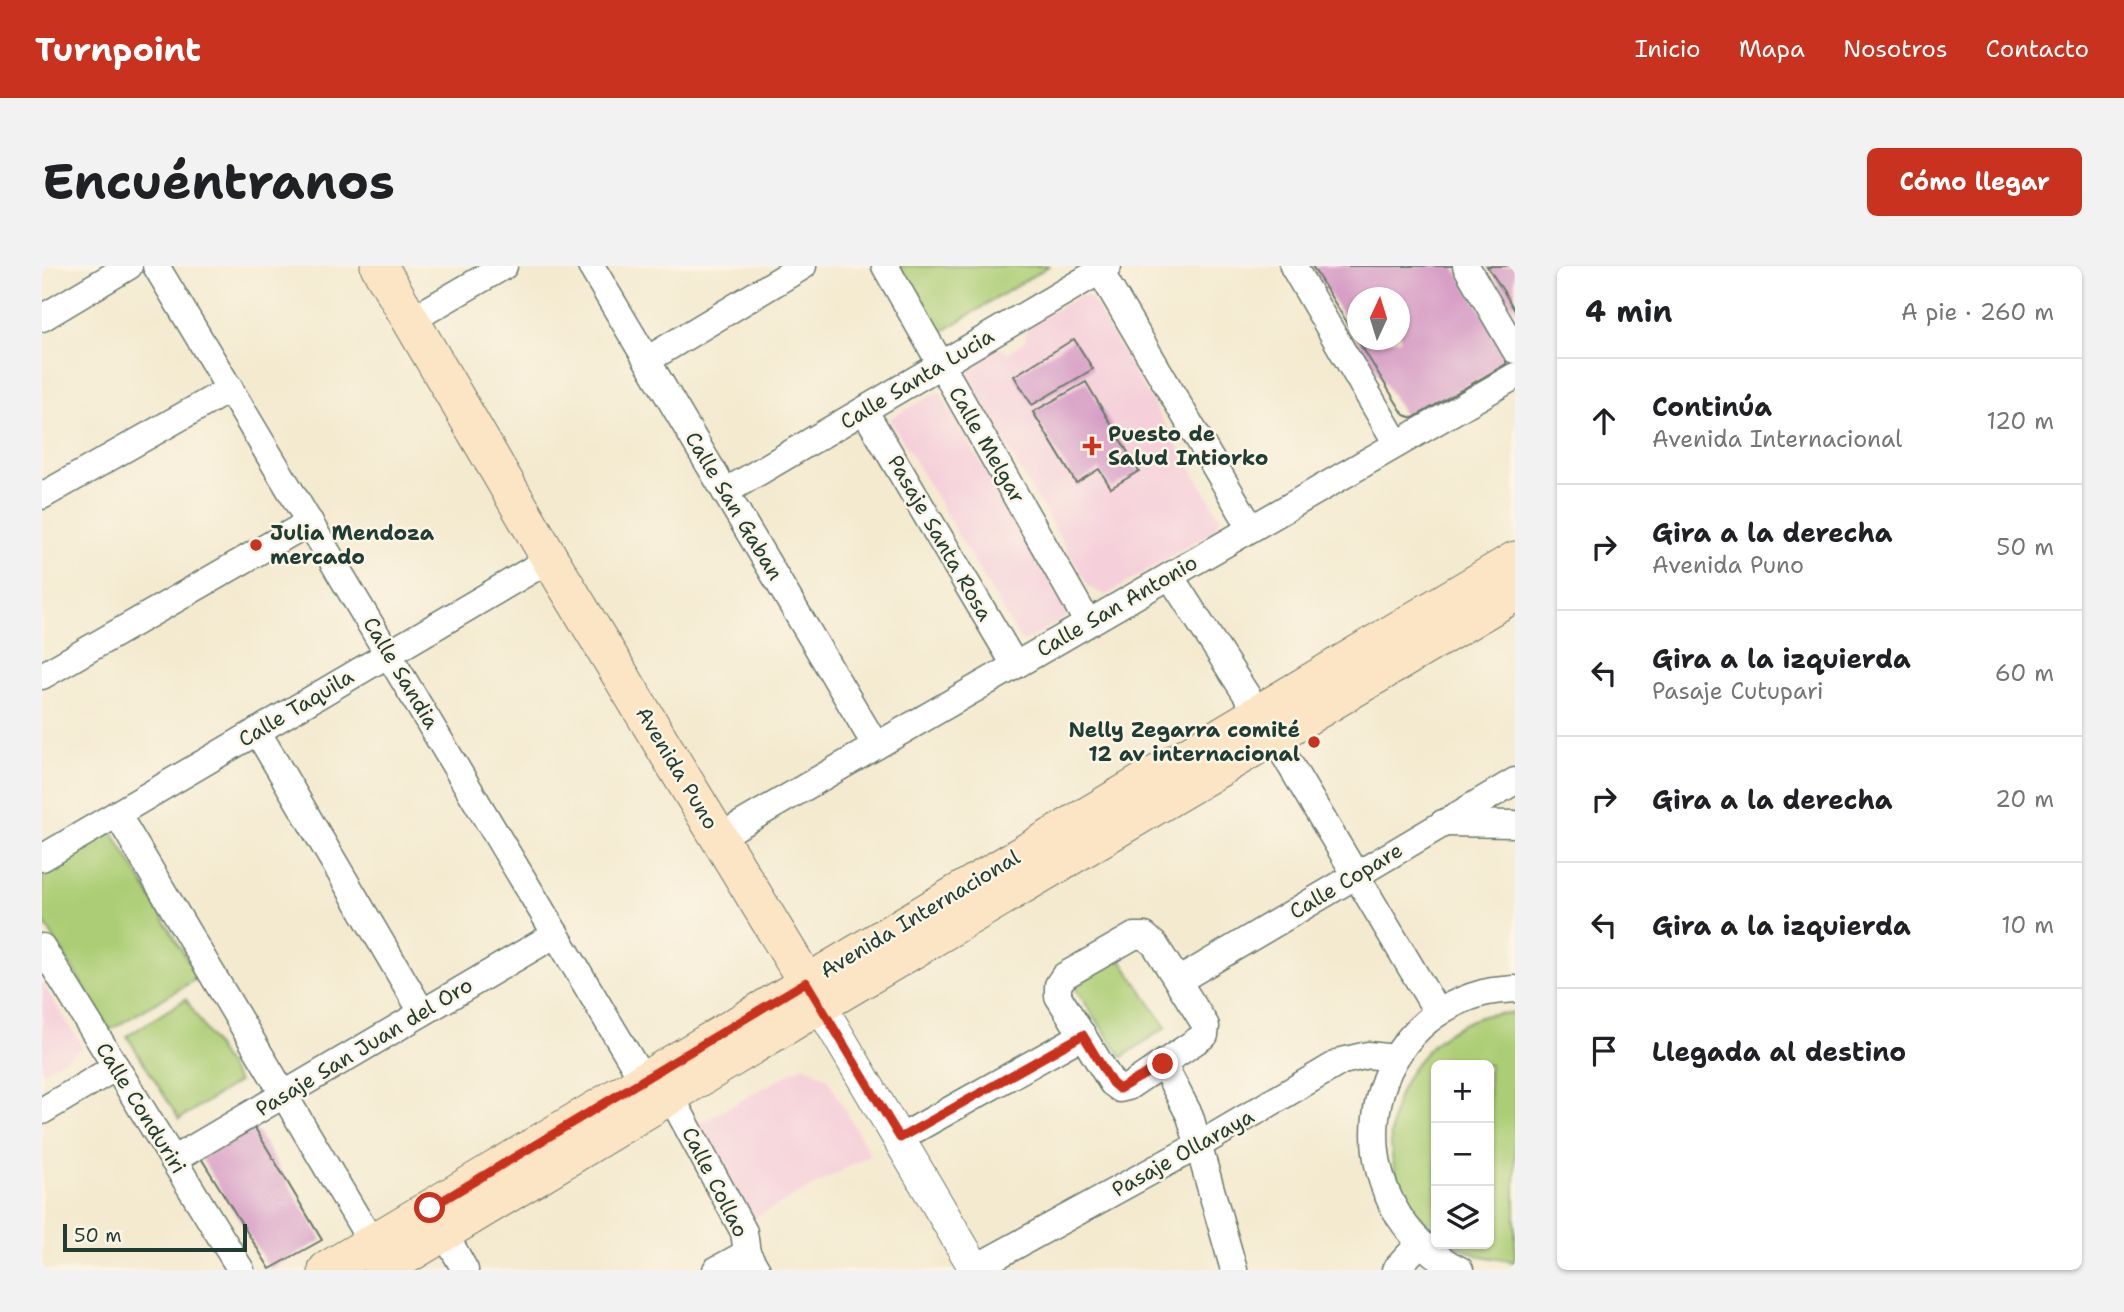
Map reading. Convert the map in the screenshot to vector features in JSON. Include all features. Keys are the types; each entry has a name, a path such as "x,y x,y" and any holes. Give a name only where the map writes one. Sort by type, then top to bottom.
{"main road":[{"name":"Avenida Puno","path":"379,266 550,559 813,993"},
{"name":"Avenida Internacional","path":"327,1270 377,1256 1265,724 1515,560"},
{"name":"Avenida Internacional","path":"1265,724 1515,593"}],"street":[{"path":"42,318 129,266"},
{"name":"Calle Sandia","path":"156,266 555,933 657,1088"},
{"path":"411,320 504,266"},
{"name":"Calle San Gaban","path":"591,266 876,746"},
{"path":"646,360 803,266"},
{"name":"Calle Melgar","path":"885,266 1088,623"},
{"path":"1293,266 1397,444"},
{"path":"1466,266 1515,350"},
{"path":"1102,268 1251,528"},
{"name":"Calle Santa Lucia","path":"725,492 1102,268"},
{"name":"Calle San Antonio","path":"719,837 1515,376"},
{"path":"42,496 230,388"},
{"name":"Pasaje Santa Rosa","path":"864,410 1015,666"},
{"path":"42,676 310,522"},
{"name":"Calle Taquila","path":"42,858 550,559"},
{"path":"1170,576 1265,724 1438,1013"},
{"path":"257,732 422,1013"},
{"name":"Calle Copare","path":"1178,981 1515,781"},
{"path":"117,814 286,1094 377,1256"},
{"path":"1443,823 1515,824"},
{"name":"Pasaje San Juan del Oro","path":"173,1160 555,933"},
{"path":"1134,936 1146,936 1206,1026 1205,1035 1163,1064 1119,1089 1112,1083 1083,1035 1058,996 1058,985 1064,976 1134,936"},
{"name":"Calle Conduriri","path":"42,947 241,1270"},
{"path":"1460,1270 1420,1243 1390,1203 1374,1155 1376,1105 1395,1058 1414,1034 1438,1013 1483,993 1515,989"},
{"name":"Avenida Puno","path":"813,993 976,1269"},
{"path":"900,1138 1083,1035"},
{"name":"Pasaje Ollaraya","path":"976,1269 1199,1145 1342,1061 1368,1055 1395,1058"},
{"path":"1163,1064 1190,1116 1234,1270"},
{"path":"42,1111 116,1067"},
{"name":"Calle Collao","path":"657,1088 744,1232 752,1262"},
{"path":"437,1220 465,1270"},
{"path":"1395,1270 1420,1243"},
{"path":"716,1270 752,1262"}],"shaded area":[{"name":"Puesto de Salud Intiorko","path":"1081,295 1090,297 1220,517 1217,529 1106,595 1089,587 965,376 969,361 998,347 1009,352 1025,341 1026,327"},
{"path":"939,391 1070,615 1022,643 890,419"},
{"path":"42,982 83,1048 42,1072"},
{"path":"805,1065 828,1079 870,1155 751,1220 698,1124"}],"green space":[{"path":"899,266 1049,266 938,334"},
{"path":"111,829 198,978 110,1030 42,919 42,870"},
{"path":"1119,957 1166,1027 1122,1057 1074,987"},
{"path":"186,999 238,1082 179,1119 127,1036"},
{"path":"1515,1013 1515,1262 1476,1255 1463,1249 1494,1249 1494,1060 1431,1060 1431,1227 1402,1189 1395,1171 1391,1146 1392,1121 1398,1098 1408,1076 1422,1056 1439,1039 1460,1026 1487,1015"}],"building":[{"path":"1312,266 1454,266 1507,353 1506,364 1413,418 1404,415 1364,350 1410,350 1410,287 1347,287 1347,323"},
{"path":"1487,266 1515,266 1515,311 1504,292"},
{"path":"1074,339 1093,369 1032,405 1014,376"},
{"path":"1086,382 1139,471 1111,488 1099,469 1076,483 1033,412"},
{"path":"255,1128 322,1240 270,1269 201,1158"}],"place":[{"name":"Puesto de Salud Intiorko","path":"1092,446"},
{"name":"Julia Mendoza mercado","path":"256,545"},
{"name":"Nelly Zegarra comité 12 av internacional","path":"1314,742"}],"route":[{"path":"430,1208 806,982 900,1138 1083,1035 1112,1083 1119,1089 1128,1087 1163,1064"}]}
